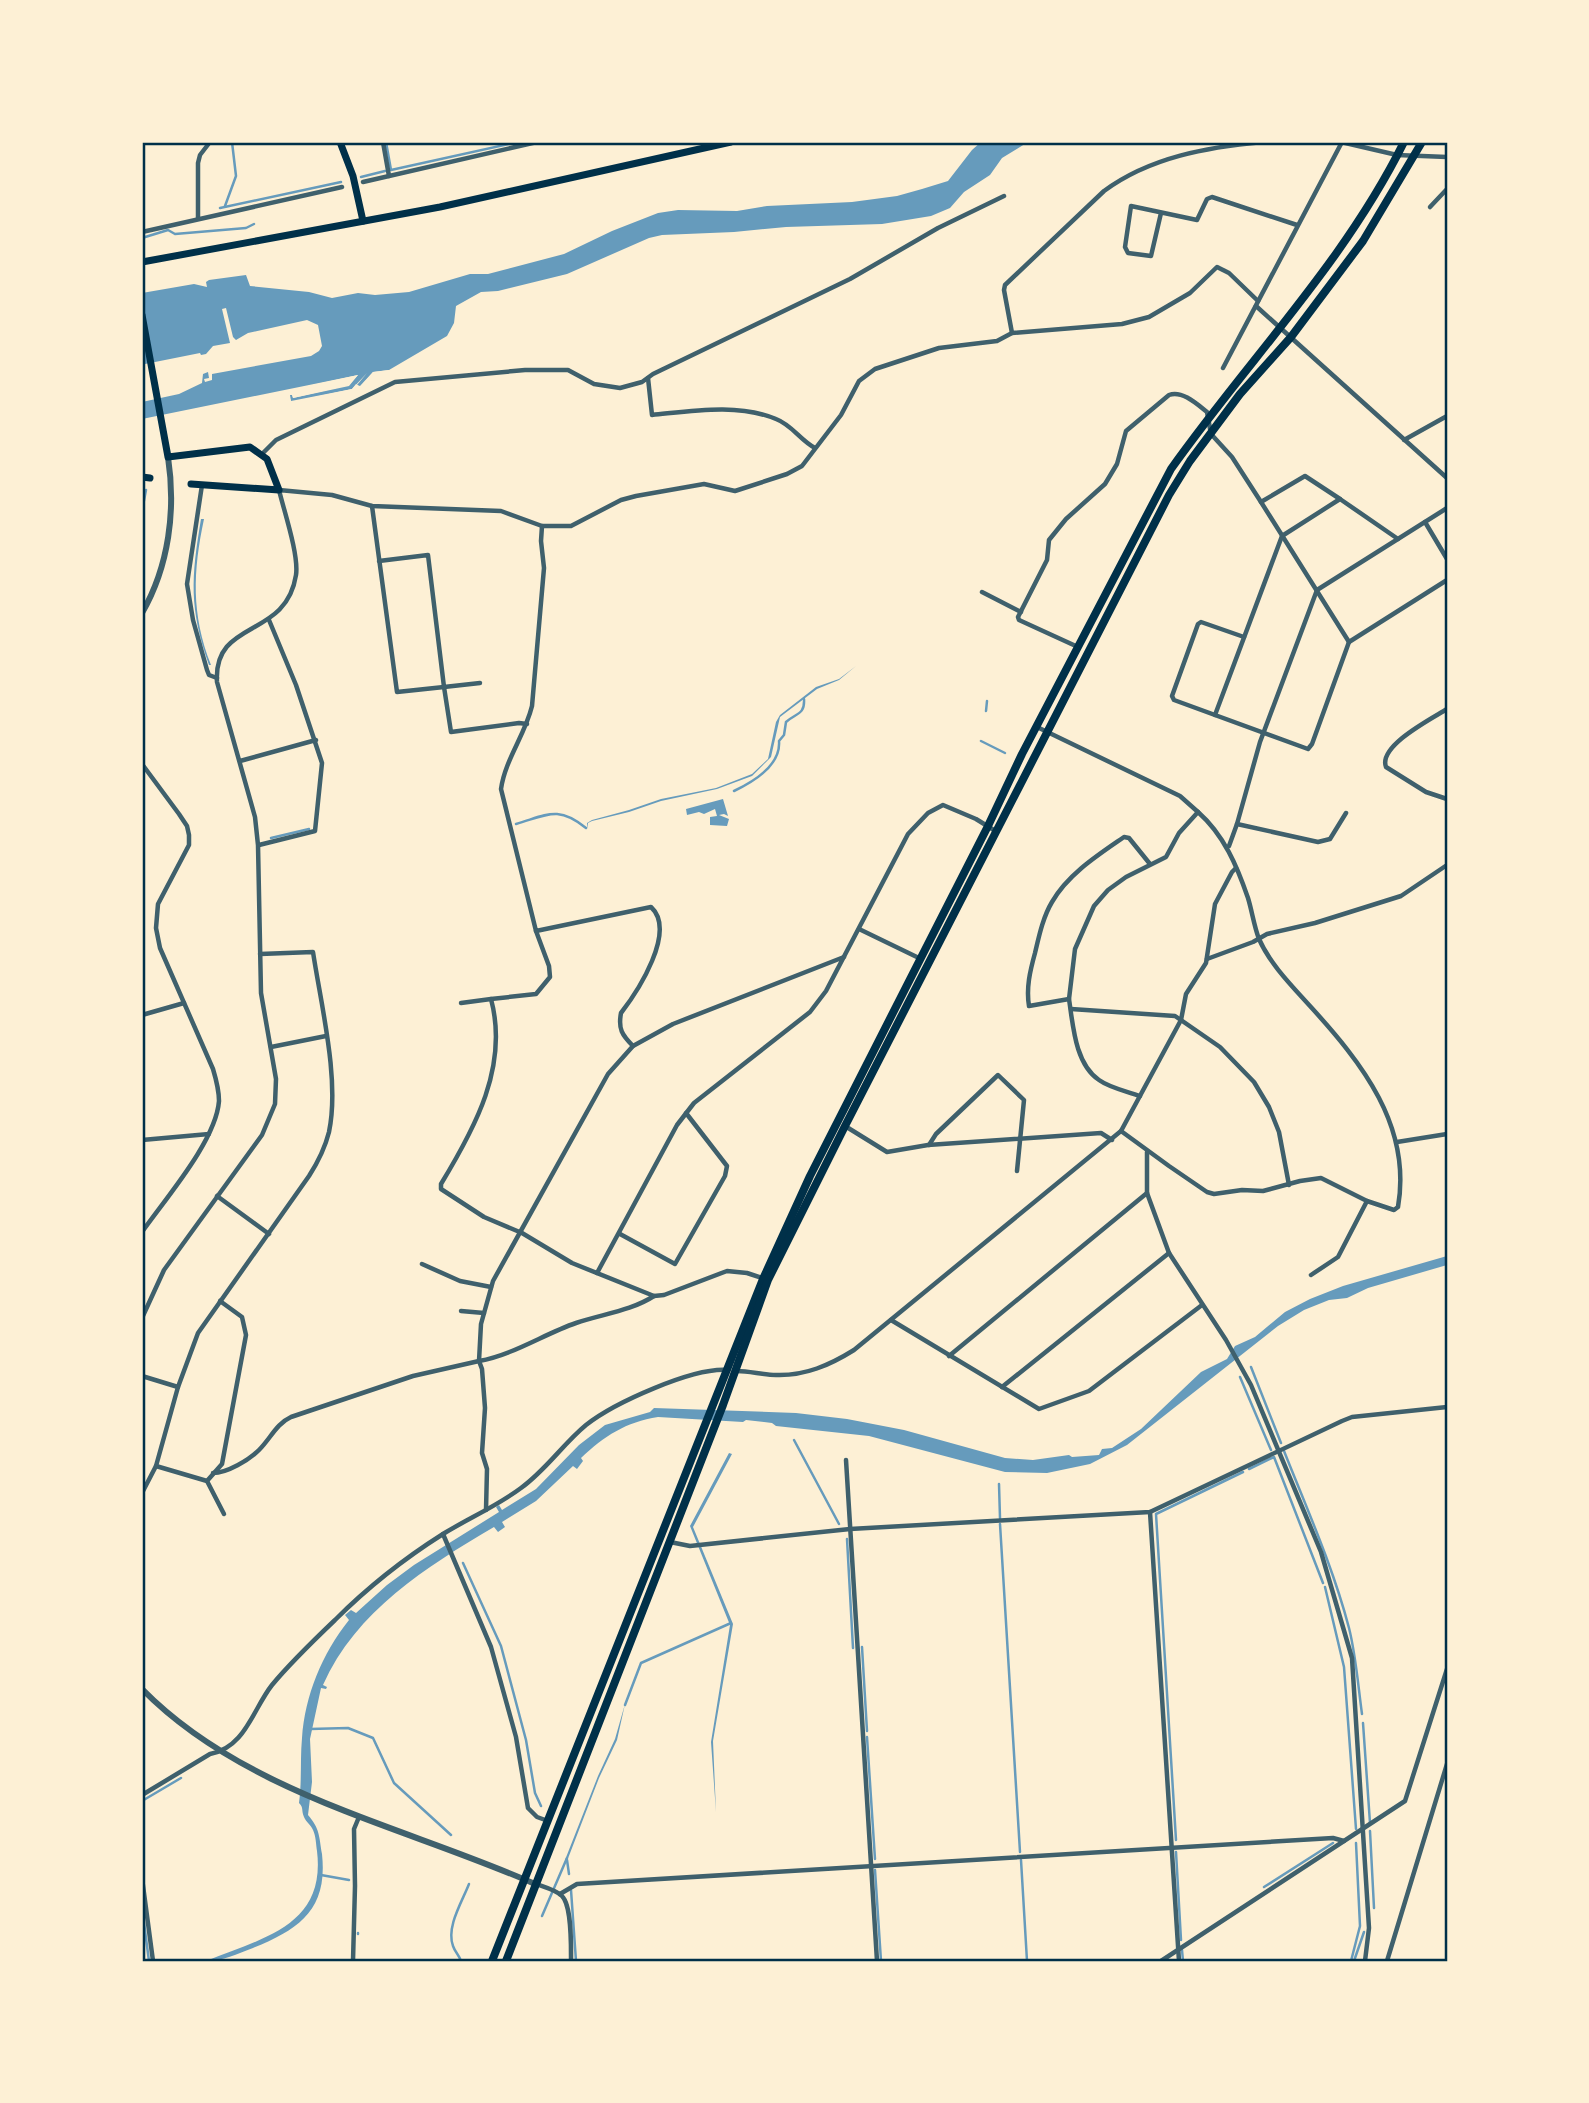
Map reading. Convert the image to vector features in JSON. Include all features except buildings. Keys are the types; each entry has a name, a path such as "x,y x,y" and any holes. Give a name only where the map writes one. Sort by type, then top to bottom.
{"highway":[{"path":"506,1961 714,1429 766,1280 845,1126 988,826 1171,469 1337,254 1374,198 1403,143"},
{"path":"492,1961 711,1404 810,1176 997,832 1169,495 1190,461 1240,394 1291,337 1363,241 1418,150"}],"main road":[{"path":"341,142 353,176 363,221"},
{"path":"142,262 440,207 732,142"},
{"path":"142,315 168,457 250,447 267,459 279,490 191,484"}],"street":[{"path":"198,218 198,163 200,155 210,142"},
{"path":"383,142 389,176"},
{"path":"363,182 537,142"},
{"path":"1012,333 1005,285 1104,191 1122,178 1154,163 1224,146 1263,142"},
{"path":"1223,368 1341,142 1397,155 1418,150 1447,157"},
{"path":"142,232 342,187"},
{"path":"1430,207 1447,189"},
{"path":"262,453 276,440 395,382 525,370 568,370 594,384 620,388 642,382 850,279 938,228 1004,196"},
{"path":"1161,212 1150,256 1128,253 1125,247 1131,206 1161,212 1197,220 1207,200 1212,197 1297,225"},
{"path":"142,1318 164,1270 268,1123 275,1104 276,1088 271,1047 261,993 255,817 217,678 219,658 225,648 237,637 269,620 284,605 291,593 296,569 279,490 332,495 372,506 501,511 542,526 571,526 621,500 684,486 704,484 729,491 742,489 787,474 802,466 841,415 859,381 875,369 939,348 997,341 1012,333 1122,324 1149,317 1190,293 1217,267 1229,273 1281,328 1447,478"},
{"path":"648,378 652,415 732,410 761,415 785,424 815,448"},
{"path":"1079,647 1019,621 1018,617 1047,560 1049,540 1066,519 1105,484 1118,459 1126,431 1175,393 1201,407 1209,417 1211,433 1231,457 1261,502 1349,642"},
{"path":"1404,440 1447,416"},
{"path":"142,613 166,550 173,489 168,457"},
{"path":"1261,502 1305,476 1398,539"},
{"path":"202,484 187,584 193,620 207,670 209,676 217,678"},
{"path":"1215,715 1282,536 1339,499"},
{"path":"372,506 397,692 480,683"},
{"path":"1228,847 1317,590 1447,508"},
{"path":"1425,522 1447,559"},
{"path":"461,1003 536,993 550,977 501,789 502,777 527,724 532,706 544,568 542,526"},
{"path":"379,561 428,555 451,732 527,724"},
{"path":"1244,637 1201,622 1198,624 1172,696 1174,700 1306,749 1311,747 1349,642 1447,580"},
{"path":"982,592 1021,612"},
{"path":"258,845 315,831 322,763 296,685 269,620"},
{"path":"1447,709 1417,727 1386,753 1384,761 1386,767 1426,792 1447,799"},
{"path":"1037,727 1180,796 1211,823 1228,847 1259,939 1286,980 1335,1034 1367,1076 1384,1106 1397,1142 1401,1178 1398,1207 1394,1210 1367,1201 1325,1178 1300,1181 1263,1191 1214,1194 1207,1192 1121,1131"},
{"path":"240,761 316,740"},
{"path":"142,764 187,826 189,845 158,904 156,928 160,948 217,1083 219,1101 209,1134 142,1232"},
{"path":"597,1273 677,1125 694,1102 810,1012 827,990 908,834 929,813 943,805 997,832"},
{"path":"1140,1096 1102,1082 1091,1074 1081,1057 1073,1029 1069,999 1074,950 1094,906 1108,890 1126,877 1166,856 1179,832 1198,812"},
{"path":"1237,824 1321,842 1330,839 1346,813"},
{"path":"1069,999 1029,1006 1027,992 1030,972 1052,902 1083,867 1124,837 1129,838 1150,864"},
{"path":"1207,959 1288,928 1315,923 1401,896 1447,865"},
{"path":"142,1796 210,1754 222,1752 234,1743 271,1687 337,1617 384,1576 443,1535 520,1490 596,1418 686,1375 726,1370 772,1375 814,1370 854,1350 1112,1140 1121,1131 1181,1020 1185,994 1207,959 1214,904 1236,868"},
{"path":"536,930 652,907 658,913 661,930 659,944 621,1013 619,1025 622,1035 633,1046"},
{"path":"859,929 925,961"},
{"path":"142,1493 156,1466 178,1387 198,1333 309,1177 322,1154 329,1132 333,1099 313,952 260,954"},
{"path":"486,1510 487,1469 482,1453 485,1408 479,1361 484,1313 491,1287 608,1074 633,1046 673,1024 844,957"},
{"path":"491,999 497,1022 495,1064 470,1134 440,1186 443,1191 484,1217 522,1233 572,1263 654,1296"},
{"path":"142,1015 184,1003"},
{"path":"1071,1009 1169,1015 1181,1020 1220,1047 1254,1082 1269,1107 1279,1132 1289,1185"},
{"path":"271,1047 326,1036"},
{"path":"928,1145 936,1134 998,1075 1024,1100 1017,1171"},
{"path":"620,1234 675,1264 724,1176 727,1166 686,1113"},
{"path":"845,1126 887,1152 928,1145 1101,1133 1112,1140"},
{"path":"142,1140 209,1134"},
{"path":"1397,1142 1447,1134"},
{"path":"1147,1151 1147,1193 1170,1253 1243,1368 1321,1552 1352,1658 1369,1928 1366,1961"},
{"path":"949,1356 1147,1193"},
{"path":"217,1196 269,1234"},
{"path":"1311,1275 1338,1258 1367,1201"},
{"path":"1002,1387 1170,1253"},
{"path":"422,1264 460,1281 491,1287"},
{"path":"214,1474 224,1472 258,1452 278,1425 291,1417 413,1376 506,1354 574,1323 643,1303 654,1296 664,1295 727,1272 747,1273 766,1280"},
{"path":"207,1480 222,1464 246,1335 242,1317 220,1301"},
{"path":"891,1320 1038,1409 1089,1391 1202,1305"},
{"path":"461,1311 484,1313"},
{"path":"142,1376 178,1387"},
{"path":"670,1542 690,1546 850,1529 1150,1512 1277,1450 1352,1418 1447,1407"},
{"path":"846,1460 877,1961"},
{"path":"156,1466 207,1480 224,1514"},
{"path":"1150,1512 1179,1961"},
{"path":"443,1535 491,1647 516,1737 528,1808 537,1817 548,1821"},
{"path":"1161,1961 1364,1830 1407,1798 1447,1669"},
{"path":"142,1689 179,1722 222,1752 296,1790 560,1894 565,1899 568,1912 572,1961"},
{"path":"1387,1961 1447,1764"},
{"path":"353,1961 354,1829 359,1817"},
{"path":"560,1894 577,1884 1171,1847 1333,1838 1344,1841"},
{"path":"142,1878 153,1961"}],"water":[{"path":"981,142 1028,142 1002,158 990,175 964,192 950,208 931,216 882,224 786,227 649,238 567,274 498,291 481,292 456,306 454,323 447,336 389,370 373,372 360,386 357,385 367,373 352,389 291,401 290,395 293,398 349,386 358,375 142,419 142,402 179,394 202,383 203,374 208,372 209,378 204,379 205,382 212,380 212,374 311,356 322,346 318,325 307,320 248,333 236,340 226,308 222,309 230,343 213,346 206,354 145,364 142,348 142,293 194,284 207,287 206,282 209,280 246,275 250,286 309,292 332,298 358,293 375,295 409,292 470,274 488,274 564,254 658,213 678,210 737,211 767,206 852,202 897,196 948,181"},
{"path":"201,519 204,519 196,575 197,610 211,665 203,645 195,609 195,559"},
{"path":"856,666 839,680 817,689 780,717 771,757 752,776 717,789 661,801 592,821 588,823 587,829 587,823 592,820 661,799 716,788 752,774 768,759 780,715 816,687 839,679"},
{"path":"723,799 728,816 719,815 729,819 727,826 710,825 710,817 717,816 715,809 704,814 699,812 687,815 686,809"},
{"path":"1447,1256 1447,1265 1304,1310 1278,1326 1127,1445 1090,1464 1047,1473 1005,1472 869,1436 746,1420 743,1422 658,1417 636,1422 616,1431 581,1458 583,1461 577,1469 573,1466 536,1501 502,1522 505,1527 498,1532 494,1527 443,1558 395,1593 354,1635 323,1685 326,1689 321,1688 310,1739 312,1782 308,1815 318,1833 323,1873 315,1903 297,1925 269,1941 236,1955 206,1961 249,1945 286,1926 301,1913 311,1897 317,1876 317,1851 313,1830 299,1803 301,1746 307,1706 316,1676 349,1620 345,1615 351,1610 356,1613 414,1565 499,1512 496,1507 499,1505 502,1510 536,1489 579,1445 605,1425 650,1412 654,1408 796,1413 904,1430 1005,1458 1033,1460 1069,1455 1099,1455 1102,1449 1112,1448 1141,1429 1201,1372 1227,1359 1235,1346 1255,1337 1285,1312 1343,1286"},
{"path":"729,1453 732,1454 693,1527 733,1624 713,1741 716,1812 711,1742 730,1625 690,1526"},
{"path":"625,1704 617,1740 599,1778 567,1861 565,1860 598,1776 615,1739"}],"pier":[{"path":"389,370 389,373 375,375 362,389 291,405 287,393 181,416 180,414 358,375 349,385 293,398 292,394 289,395 291,402 352,389 356,384 360,387 373,372"}],"waterway":[{"path":"225,206 236,176 232,142"},
{"path":"386,142 391,170 518,142"},
{"path":"361,177 385,171"},
{"path":"220,208 341,182"},
{"path":"142,238 168,230 175,234 246,228 254,224"},
{"path":"142,511 146,490"},
{"path":"734,791 757,778 771,765 779,741 784,735 786,722 801,711 804,699"},
{"path":"986,711 987,701"},
{"path":"981,741 1005,753"},
{"path":"516,824 544,815 560,814 586,828"},
{"path":"271,838 309,829"},
{"path":"1251,1367 1281,1443"},
{"path":"1240,1377 1271,1450"},
{"path":"794,1440 839,1524"},
{"path":"1284,1451 1343,1605 1353,1649 1362,1714"},
{"path":"1249,1469 1274,1457 1323,1583"},
{"path":"1176,1840 1156,1514 1243,1472"},
{"path":"999,1484 1000,1518"},
{"path":"1000,1524 1020,1852"},
{"path":"847,1539 853,1648"},
{"path":"463,1563 501,1646 526,1740 535,1793 541,1806"},
{"path":"1325,1587 1344,1667 1356,1829"},
{"path":"625,1705 641,1663 731,1623"},
{"path":"862,1647 867,1731"},
{"path":"1363,1723 1370,1823"},
{"path":"310,1729 348,1728 373,1738 394,1783 451,1835"},
{"path":"867,1737 875,1859"},
{"path":"142,1801 181,1778"},
{"path":"1370,1831 1374,1908"},
{"path":"1264,1887 1333,1843"},
{"path":"1351,1961 1360,1926 1356,1843"},
{"path":"1176,1852 1181,1940"},
{"path":"542,1916 567,1858"},
{"path":"567,1860 569,1874"},
{"path":"1021,1860 1027,1961"},
{"path":"875,1870 881,1961"},
{"path":"321,1875 349,1880"},
{"path":"461,1961 451,1939 456,1915 469,1884"},
{"path":"571,1890 576,1961"},
{"path":"142,1908 149,1961"},
{"path":"1354,1961 1364,1932"},
{"path":"1182,1950 1183,1961"}]}
